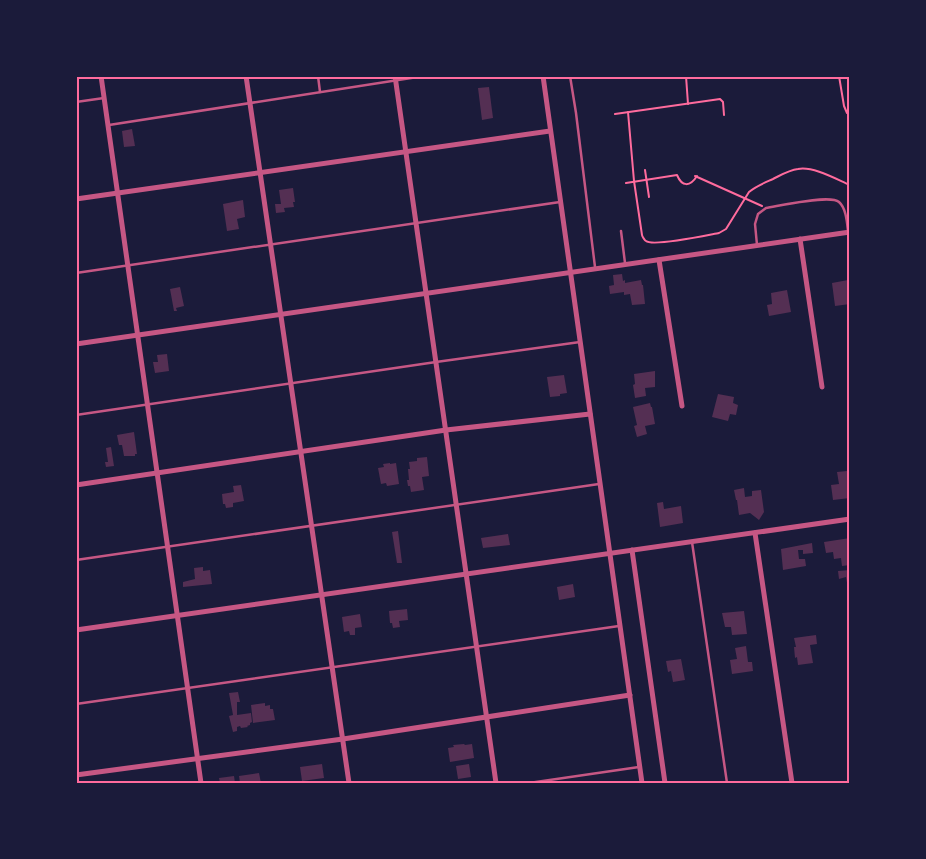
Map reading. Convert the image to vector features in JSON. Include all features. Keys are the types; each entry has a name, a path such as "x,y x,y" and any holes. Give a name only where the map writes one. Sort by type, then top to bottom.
{"street":[{"path":"101,76 201,783"},
{"path":"246,76 349,783"},
{"path":"543,76 642,783"},
{"path":"395,78 496,783"},
{"path":"76,199 550,130"},
{"path":"76,344 849,232"},
{"path":"800,240 822,387"},
{"path":"659,260 682,406"},
{"path":"76,485 446,430 590,414"},
{"path":"76,630 850,519"},
{"path":"756,533 792,783"},
{"path":"632,550 665,783"},
{"path":"76,775 343,739 630,695"}],"lane":[{"path":"318,76 320,92"},
{"path":"108,125 320,92 395,78 424,76"},
{"path":"570,76 595,269"},
{"path":"76,102 104,98"},
{"path":"758,246 755,224 758,214 766,208 826,198 838,200 844,208 849,232"},
{"path":"76,273 560,202"},
{"path":"621,231 626,264"},
{"path":"76,415 580,342"},
{"path":"76,560 600,484"},
{"path":"692,542 727,783"},
{"path":"76,704 620,626"},
{"path":"529,783 640,767"}],"path":[{"path":"686,76 688,104"},
{"path":"839,76 844,106 847,113 850,114"},
{"path":"615,114 720,99 723,102 724,115"},
{"path":"628,112 634,181 642,235 645,241 651,244 719,234 726,230 749,192 790,171 800,168 825,174 850,185"},
{"path":"645,170 649,197"},
{"path":"626,183 677,175 684,184 688,184 694,182 696,176 766,208"}],"building":[{"path":"489,87 493,118 482,120 478,88"},
{"path":"132,129 135,146 124,147 122,131"},
{"path":"293,188 294,207 284,208 285,212 276,213 275,204 281,204 279,190"},
{"path":"243,200 245,217 237,219 239,229 227,231 223,204"},
{"path":"622,274 625,283 641,280 645,304 632,305 630,294 624,295 624,292 610,294 609,286 614,285 613,275"},
{"path":"848,280 850,304 835,306 832,283"},
{"path":"180,287 184,306 176,308 177,311 174,311 170,289"},
{"path":"787,290 791,312 769,316 767,305 772,304 771,293"},
{"path":"167,354 169,371 155,373 153,362 158,362 157,355"},
{"path":"655,371 655,387 645,388 646,396 635,398 634,374"},
{"path":"564,375 567,393 550,397 547,377"},
{"path":"718,394 734,397 733,403 738,405 736,415 730,414 728,421 712,417"},
{"path":"650,403 655,424 645,426 647,434 637,437 634,426 637,425 633,407"},
{"path":"134,432 137,454 135,456 124,456 122,445 119,445 117,435"},
{"path":"111,447 114,466 106,467 105,462 108,462 106,448"},
{"path":"427,457 429,476 422,477 424,490 411,492 407,480 409,480 409,462 417,461 417,458"},
{"path":"396,463 399,484 387,486 386,483 381,484 378,468 384,467 383,464"},
{"path":"847,471 850,483 850,498 833,500 831,485 839,484 837,472"},
{"path":"241,485 244,501 233,503 233,507 226,508 225,504 223,504 222,494 234,492 233,486"},
{"path":"744,488 745,497 752,496 752,491 761,490 764,512 759,520 750,513 739,515 734,490"},
{"path":"663,502 664,509 681,506 683,523 660,527 657,503"},
{"path":"398,531 402,563 397,563 392,532"},
{"path":"508,534 510,545 483,548 481,538"},
{"path":"850,538 850,565 842,566 841,558 834,559 833,552 826,553 824,542"},
{"path":"812,543 813,553 803,554 803,550 798,550 799,559 805,559 806,566 783,570 781,549"},
{"path":"203,567 203,571 210,570 212,584 183,587 183,582 195,579 194,568"},
{"path":"850,570 849,594 846,577 839,579 838,571"},
{"path":"573,584 575,597 559,600 557,587"},
{"path":"407,609 408,620 399,621 400,627 393,628 392,623 390,623 389,611"},
{"path":"744,611 747,634 732,635 731,627 725,627 722,613"},
{"path":"360,614 362,627 355,628 355,635 350,635 349,631 344,632 342,617"},
{"path":"816,635 817,644 810,645 813,663 798,665 797,657 795,658 794,647 796,647 794,638"},
{"path":"746,646 748,662 752,662 753,671 732,674 730,660 737,659 735,648"},
{"path":"681,659 685,680 673,682 671,671 668,672 666,661"},
{"path":"238,692 240,702 237,702 237,715 251,713 252,722 248,727 237,727 237,731 233,732 229,716 233,715 229,693"},
{"path":"265,703 265,706 270,705 270,709 273,709 275,720 253,723 251,705"},
{"path":"472,744 474,758 450,762 448,748 454,747 453,745"},
{"path":"322,764 324,778 302,781 300,767"},
{"path":"469,764 471,777 458,779 456,766"},
{"path":"259,773 261,783 240,783 239,776"},
{"path":"234,776 235,783 220,783 219,778"}]}
